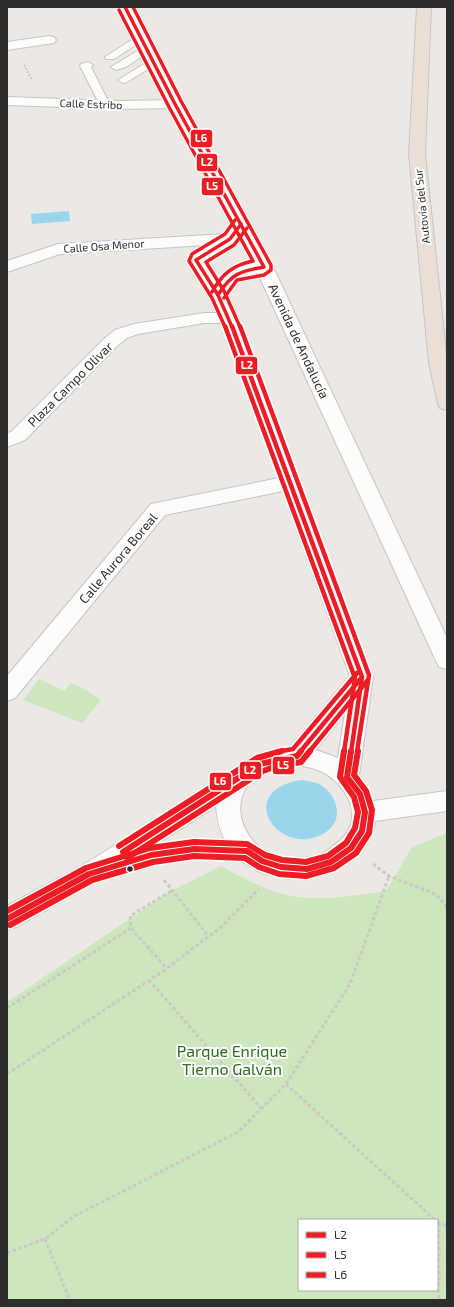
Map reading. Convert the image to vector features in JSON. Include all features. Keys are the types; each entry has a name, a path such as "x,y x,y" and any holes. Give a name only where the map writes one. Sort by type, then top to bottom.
{"highway":[{"name":"Autovía del Sur","path":"424,7 417,154 438,363 447,404"}],"street":[{"name":"Avenida de Andalucía","path":"125,7 175,104 242,224 264,267 447,661"},
{"path":"10,45 49,40"},
{"name":"Calle Estribo","path":"7,101 105,105 175,104"},
{"path":"196,260 230,239 242,224"},
{"name":"Calle Osa Menor","path":"7,267 58,249 230,239"},
{"path":"178,242 196,260 218,295 229,318 362,677 347,777"},
{"path":"218,295 226,280 236,271 264,267"},
{"name":"Plaza Campo Olivar","path":"7,441 18,436 110,343 121,334 134,329 204,318 229,318"},
{"name":"Calle Aurora Boreal","path":"7,692 158,509 290,483"},
{"path":"297,756 362,677"},
{"path":"7,919 89,874 240,778 256,766 275,759 297,756 316,759 333,766 347,777 360,794 365,812 362,831 351,848 332,862 307,869 281,867 262,861 247,852 233,834 227,815 230,795 240,778"},
{"path":"365,812 447,801"},
{"path":"89,874 151,854 194,849 247,852"}],"lane":[{"path":"110,56 144,42"},
{"path":"116,67 122,65 144,42"},
{"path":"123,80 129,78 154,62"},
{"path":"88,65 85,66 92,76 105,105"}],"path":[{"path":"10,45 43,102"},
{"path":"351,848 389,876 437,895 447,908"},
{"path":"157,854 165,883 209,937"},
{"path":"7,1074 149,980 209,937 281,867"},
{"path":"7,1253 45,1239 73,1217 238,1132 286,1084 350,984 389,876"},
{"path":"166,968 131,928 130,916 171,891"},
{"path":"7,1008 131,928"},
{"path":"149,980 261,1108"},
{"path":"286,1084 434,1219"},
{"path":"45,1239 70,1300"},
{"path":"438,1261 439,1300"}],"green space":[{"path":"39,679 64,691 71,683 86,690 101,700 82,723 23,700"},
{"name":"Parque Enrique Tierno Galván","path":"447,833 447,1300 7,1300 7,1002 171,891 221,866 258,885 278,893 297,897 342,897 386,891 412,847"}],"water":[{"path":"69,211 70,221 32,224 31,214"},
{"path":"302,780 317,783 324,787 333,799 337,813 336,820 326,832 309,839 293,838 279,831 270,821 266,809 269,797 281,786"}],"transit line":[{"name":"L2","path":"125,7 175,104 264,267 236,274 227,281 218,295"},
{"name":"L6","path":"133,7 181,101 271,265 271,270 264,275 246,277 237,280 231,286 224,298"},
{"name":"L5","path":"119,10 169,107 253,261 238,265 228,270 212,292"},
{"name":"L6","path":"7,911 86,868 150,848 194,842 247,844 265,855 282,860 306,862 328,856 346,843 355,828 358,812 354,797 340,777 355,678 223,321 212,298 189,261 192,254 225,234 235,220"},
{"name":"L2","path":"7,919 89,874 151,855 194,849 247,851 262,861 281,867 307,869 331,862 351,848 362,831 365,812 360,794 347,777 362,677 229,318 218,295 196,260 230,239 241,224"},
{"name":"L5","path":"10,925 92,880 153,862 194,856 245,858 259,867 279,874 306,876 334,868 356,853 369,833 372,810 366,791 354,775 369,675 236,316 224,291 206,262 234,245 247,228"},
{"name":"L6","path":"119,846 257,758 271,753 293,749 357,673"},
{"name":"L2","path":"123,852 260,764 297,756 362,677"},
{"name":"L5","path":"127,858 263,771 274,767 301,762 367,681"}]}
